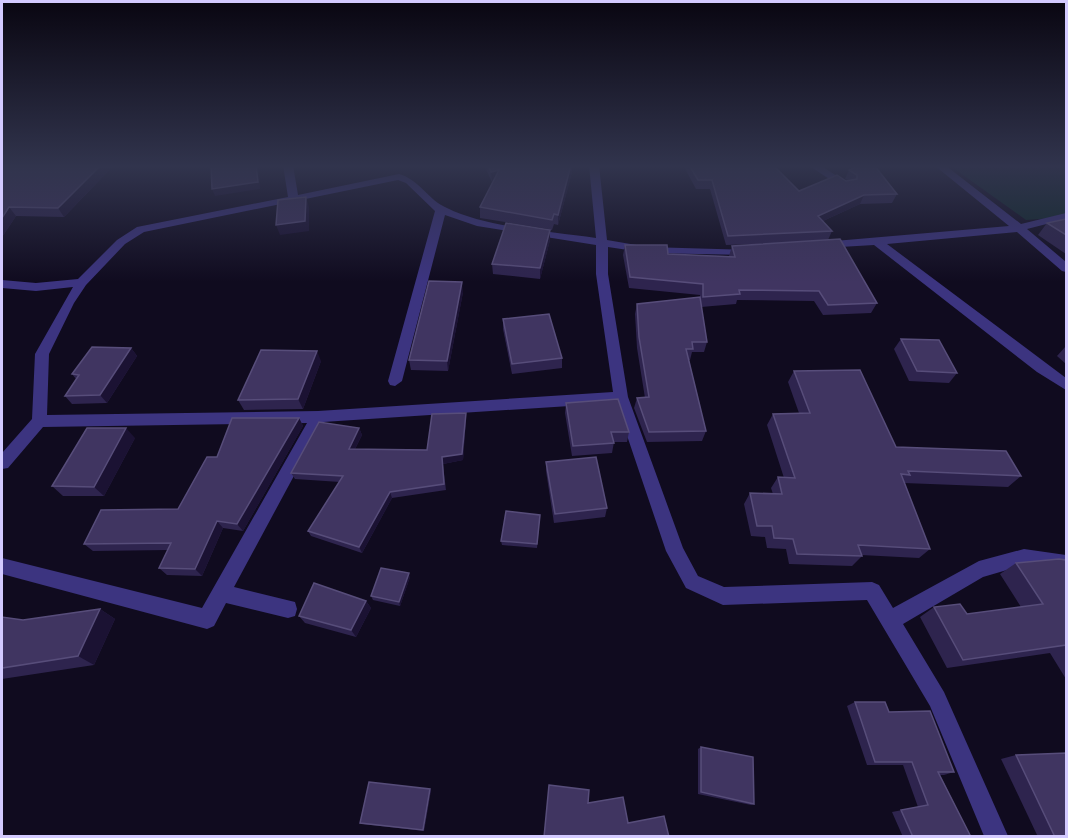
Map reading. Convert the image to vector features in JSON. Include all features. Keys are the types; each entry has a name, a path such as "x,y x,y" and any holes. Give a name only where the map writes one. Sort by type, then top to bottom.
{"street":[{"path":"2,464 39,421 42,354 68,303 82,282 121,242 141,229 271,204"},
{"path":"435,204 441,210 477,223 602,243 686,252 758,251"},
{"path":"598,204 602,274 621,397 675,551 693,582 723,596 872,591 937,699 996,837"},
{"path":"989,204 1066,268"},
{"path":"395,381 441,210"},
{"path":"812,246 1019,228 1066,216"},
{"path":"877,242 912,265 1066,385"},
{"path":"2,284 36,287 82,282"},
{"path":"39,421 318,417 621,397"},
{"path":"2,566 207,619 318,417"},
{"path":"890,621 979,570 1024,557 1066,563"},
{"path":"222,593 288,609"}],"green space":[{"path":"1004,204 1066,204 1066,217 1026,220"}],"building":[{"path":"2,204 62,204 58,208 9,207 2,218"},
{"path":"278,204 306,204 305,221 276,225"},
{"path":"481,204 561,204 558,215 554,214 552,220 480,207"},
{"path":"719,204 844,204 818,216 832,231 728,236"},
{"path":"1066,219 1066,235 1047,223"},
{"path":"506,223 550,230 540,268 492,264"},
{"path":"840,239 877,303 828,305 819,291 739,290 740,294 703,297 703,284 630,277 625,245 667,245 668,254 735,257 732,246"},
{"path":"429,281 462,282 447,361 409,360"},
{"path":"700,297 707,342 692,342 693,349 686,349 706,431 649,432 637,398 649,397 639,337 637,304"},
{"path":"549,314 562,358 512,364 503,319"},
{"path":"901,339 939,340 957,373 917,371"},
{"path":"92,347 131,348 100,395 65,396 79,375 72,374"},
{"path":"261,350 317,351 298,399 238,400"},
{"path":"860,370 896,447 1006,451 1021,476 908,471 910,475 901,474 930,549 858,545 862,556 797,554 793,539 774,538 772,526 757,526 750,493 782,494 778,477 795,478 773,414 810,413 794,371"},
{"path":"618,399 629,432 611,432 614,443 573,446 566,403"},
{"path":"466,413 462,454 442,457 444,484 390,492 359,547 308,531 343,476 291,473 319,422 359,428 349,449 427,450 432,414"},
{"path":"232,418 299,418 237,524 217,521 195,569 159,568 171,543 84,544 101,510 178,509 207,457 217,457"},
{"path":"87,428 126,428 94,487 52,486"},
{"path":"596,457 607,508 555,514 546,462"},
{"path":"506,511 540,515 537,544 501,541"},
{"path":"1066,560 1066,645 963,660 934,607 960,604 967,614 1043,604 1016,563"},
{"path":"381,568 409,573 399,602 371,596"},
{"path":"314,583 366,601 351,630 299,616"},
{"path":"100,609 78,656 2,668 2,617 23,620"},
{"path":"855,702 885,702 889,712 930,711 954,772 938,772 971,837 913,837 901,810 928,805 912,762 875,762"},
{"path":"701,747 753,757 754,804 701,792"},
{"path":"1066,753 1066,837 1055,837 1016,755"},
{"path":"369,782 430,789 423,830 360,823"},
{"path":"549,785 589,790 588,803 623,797 628,823 664,816 669,837 544,837"}]}
